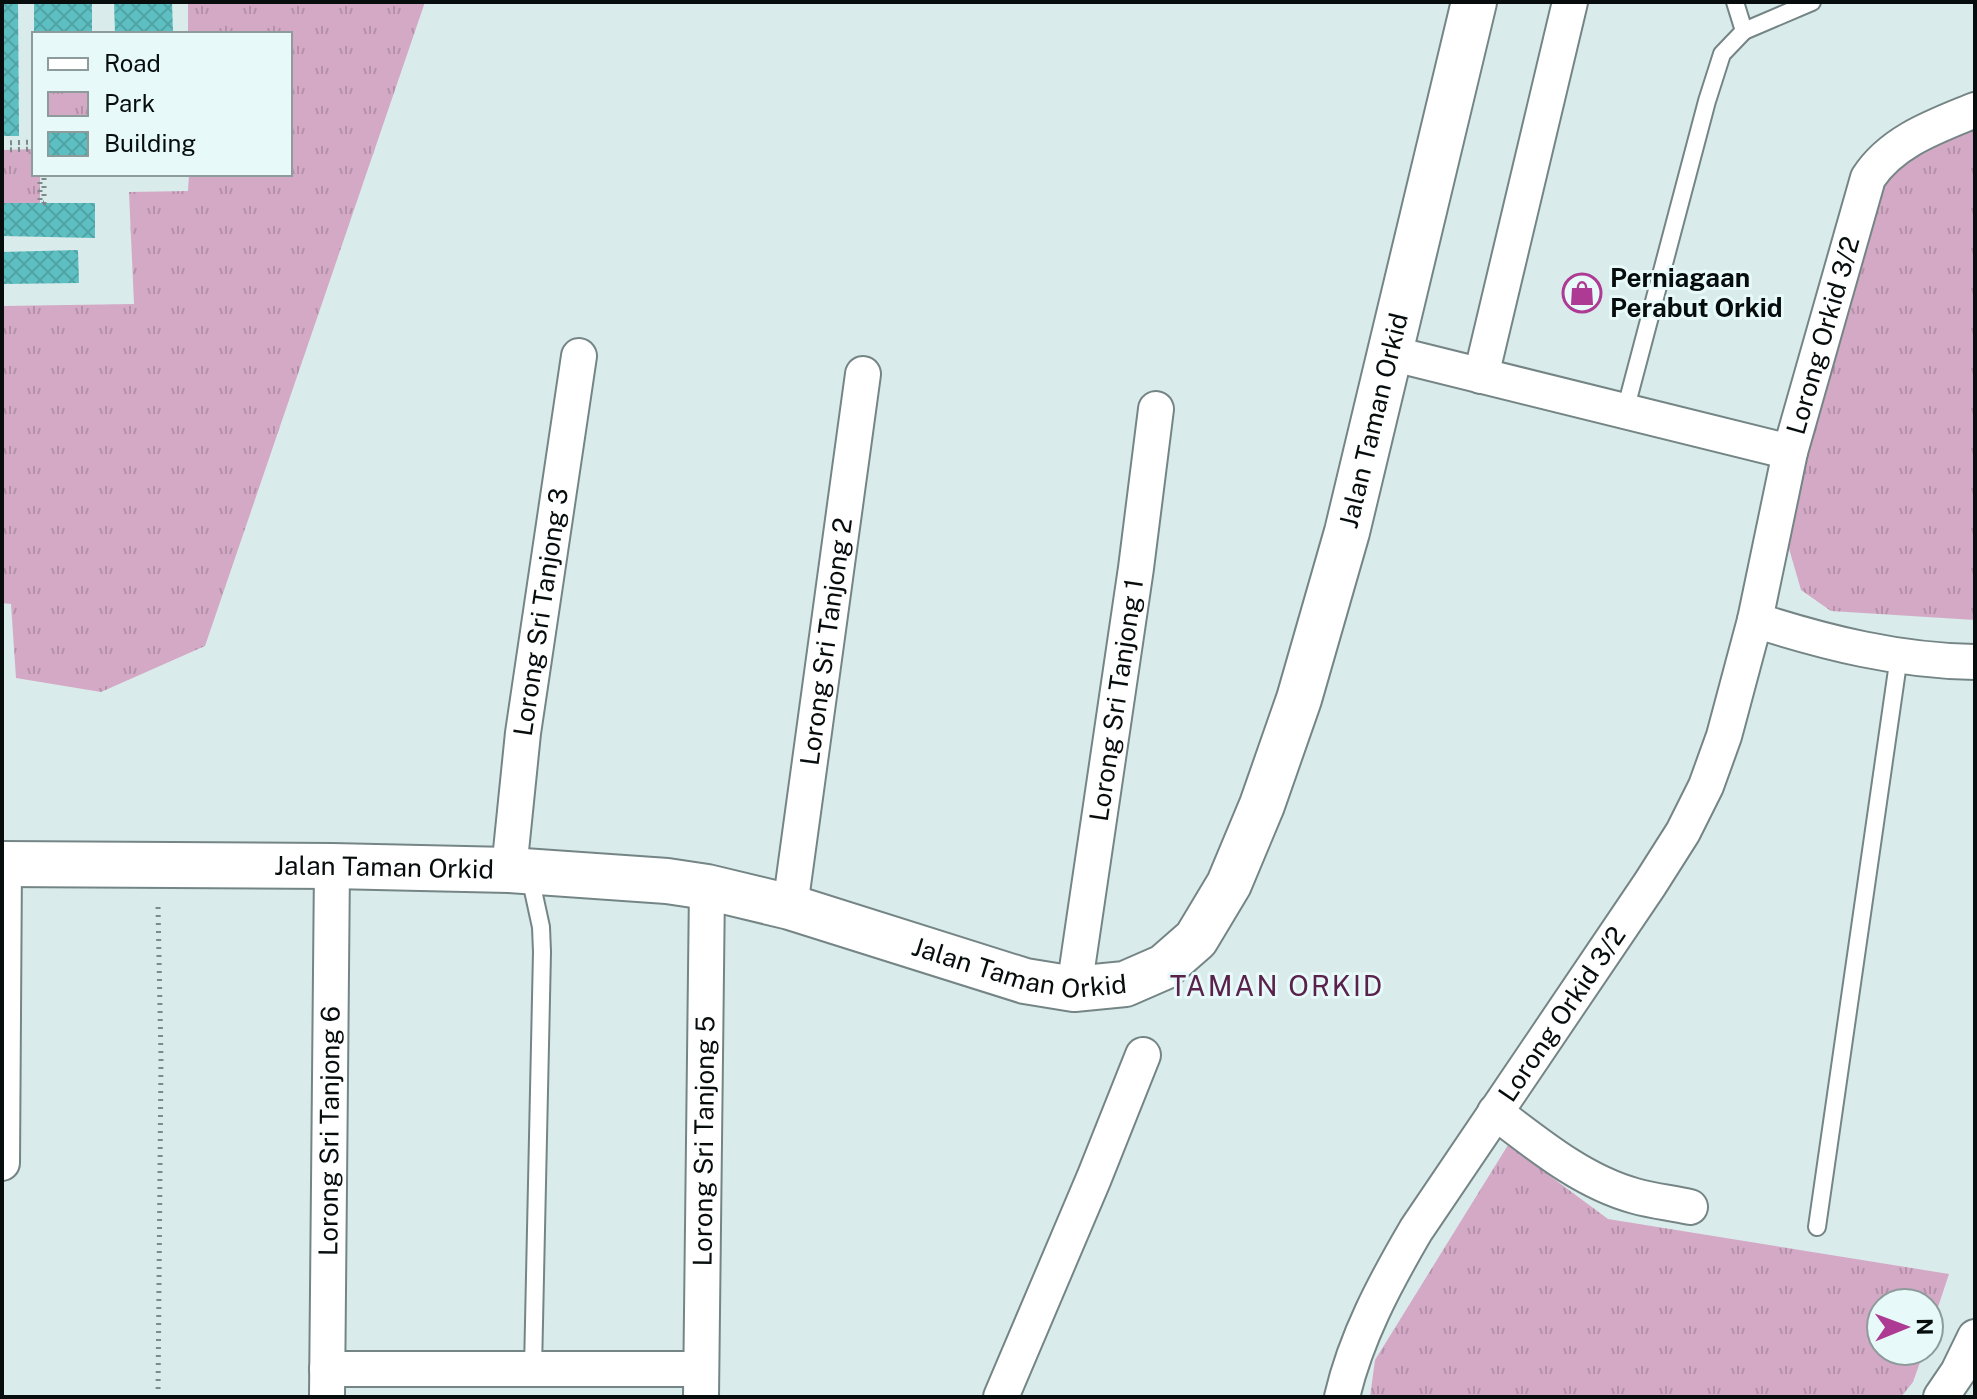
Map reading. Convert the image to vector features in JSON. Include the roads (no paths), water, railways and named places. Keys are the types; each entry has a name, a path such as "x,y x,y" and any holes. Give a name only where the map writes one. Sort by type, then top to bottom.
{"main road":[{"name":"Jalan Taman Orkid","path":"3,864 519,870 667,881 707,887 790,907 1025,981 1074,989 1125,984 1164,967 1196,939 1229,884 1262,805 1299,699 1347,532 1474,2"}],"street":[{"path":"1481,376 1570,2"},
{"name":"Lorong Orkid 3/2","path":"1342,1397 1357,1345 1416,1230 1683,832 1706,786 1724,736 1755,620 1790,452 1868,178 1879,161 1895,149 1937,125 1975,110"},
{"path":"1390,353 1790,452"},
{"name":"Lorong Sri Tanjong 3","path":"519,870 523,733 579,356"},
{"name":"Lorong Sri Tanjong 2","path":"790,907 863,374"},
{"name":"Lorong Sri Tanjong 1","path":"1074,989 1136,568 1156,409"},
{"path":"1755,620 1813,639 1899,656 1944,662 1975,662"},
{"path":"2,1163 3,864"},
{"name":"Lorong Sri Tanjong 6","path":"327,1383 332,866"},
{"name":"Lorong Sri Tanjong 5","path":"701,1383 707,887"},
{"path":"1001,1397 1143,1055"},
{"path":"1495,1112 1542,1147 1592,1178 1632,1195 1690,1207"},
{"path":"1941,1397 1958,1372 1975,1337"},
{"path":"327,1383 533,1369 701,1383"}],"lane":[{"path":"1735,2 1744,31"},
{"path":"1625,411 1722,54 1744,31 1812,2"},
{"path":"1817,1227 1899,656"},
{"path":"519,870 541,927 542,952 533,1369"}],"place":[{"name":"Perniagaan Perabut Orkid","path":"1582,293"}],"district":[{"name":"TAMAN ORKID","path":"1277,986"}]}
